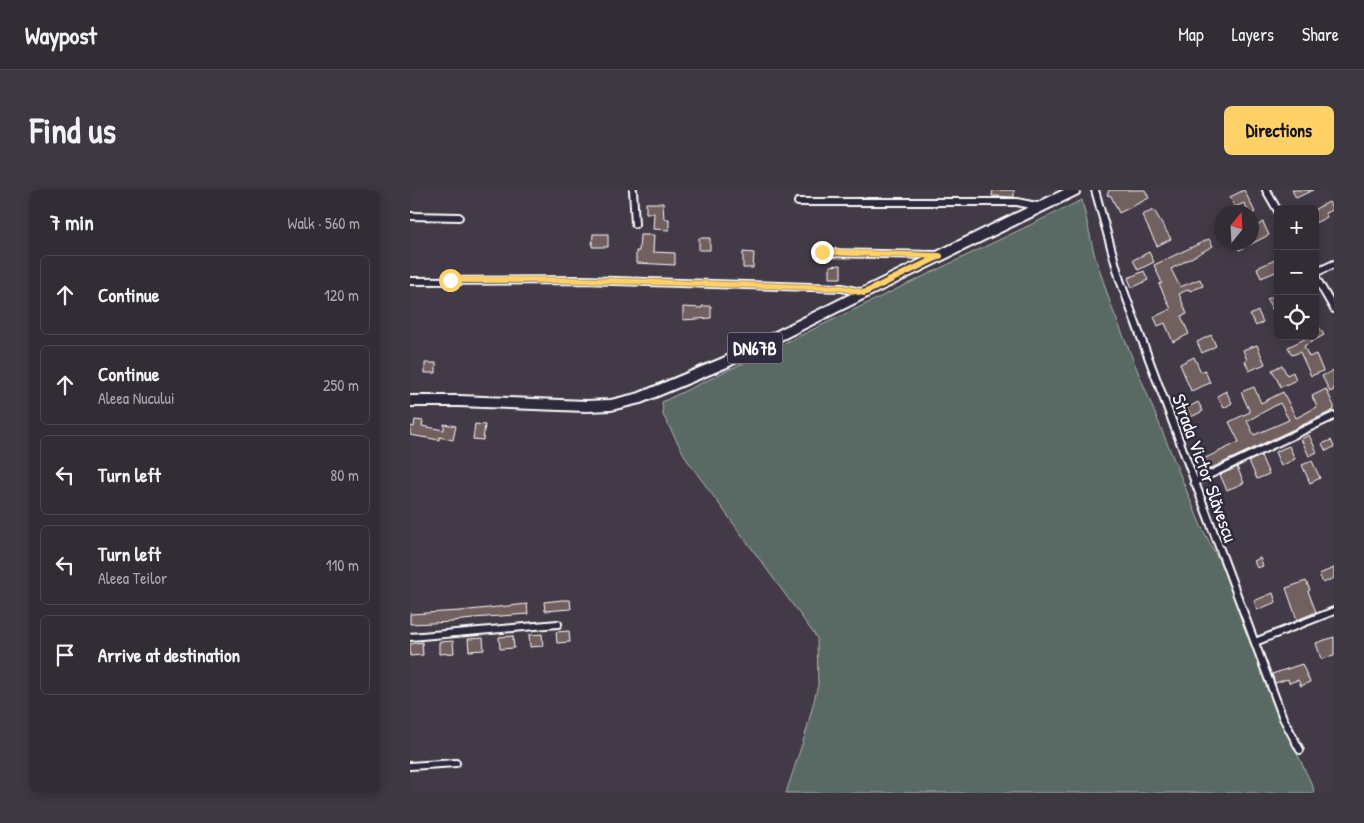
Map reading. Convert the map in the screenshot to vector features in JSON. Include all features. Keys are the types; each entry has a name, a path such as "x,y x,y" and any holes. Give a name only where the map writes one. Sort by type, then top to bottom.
{"main road":[{"name":"DN67B","path":"410,401 586,406 611,405 640,398 724,363 1075,190"}],"street":[{"path":"633,190 635,224"},
{"name":"Strada Victor Slăvescu","path":"1095,190 1120,280 1283,718 1300,750"},
{"path":"1266,190 1275,205"},
{"path":"798,202 1017,202 1041,207"},
{"path":"410,216 458,217"},
{"path":"822,252 940,256"},
{"path":"1319,273 1334,264"},
{"path":"410,281 583,280 842,288 864,293"},
{"path":"1319,282 1334,309"},
{"path":"1194,482 1334,416"},
{"path":"1255,642 1334,611"},
{"path":"410,637 558,624"},
{"path":"410,766 456,763"}],"green space":[{"path":"1082,200 1094,253 1112,308 1201,526 1230,582 1274,705 1313,787 1314,793 786,793 806,732 818,685 817,638 687,460 663,415 662,402"}],"building":[{"path":"993,190 1014,190 1014,197 992,196"},
{"path":"1109,190 1145,190 1149,198 1119,213 1111,196 1107,195"},
{"path":"1244,190 1252,205 1245,205 1244,203 1234,205 1230,197"},
{"path":"1292,190 1313,190 1296,198"},
{"path":"1329,202 1333,210 1325,213 1327,217 1319,221 1319,207"},
{"path":"646,203 663,203 664,219 669,219 669,230 653,229 654,213 646,213"},
{"path":"1154,210 1171,239 1157,246 1142,215"},
{"path":"1263,222 1269,235 1259,240 1259,225"},
{"path":"593,234 608,234 608,247 592,247"},
{"path":"640,235 654,235 653,252 675,253 675,265 636,263 636,251 639,251"},
{"path":"699,238 710,238 710,250 699,250"},
{"path":"1209,239 1213,246 1171,269 1180,287 1200,279 1203,286 1190,291 1189,289 1179,294 1187,314 1181,316 1189,334 1173,342 1165,323 1158,326 1154,317 1171,309 1159,284 1162,283 1154,265"},
{"path":"743,252 754,253 753,268 743,268"},
{"path":"1149,252 1154,262 1138,270 1133,260"},
{"path":"1274,260 1274,273 1261,278 1257,268"},
{"path":"841,265 841,278 830,278 830,266"},
{"path":"1144,271 1148,280 1132,288 1128,278"},
{"path":"1274,296 1274,308 1272,309 1267,299"},
{"path":"702,306 711,306 711,318 683,320 683,307 702,308"},
{"path":"1258,311 1263,322 1256,326 1250,315"},
{"path":"1319,327 1324,335 1319,338"},
{"path":"1211,335 1216,346 1202,353 1197,342"},
{"path":"1303,340 1315,340 1304,346 1309,357 1316,354 1323,371 1311,376 1300,352 1292,355 1288,347"},
{"path":"1257,345 1265,364 1249,371 1243,350"},
{"path":"1194,357 1201,372 1205,370 1210,383 1191,391 1180,364"},
{"path":"425,363 436,363 436,373 425,373"},
{"path":"1282,365 1287,375 1293,372 1296,380 1281,387 1272,370"},
{"path":"1334,370 1334,390 1330,392 1322,376"},
{"path":"1254,387 1261,403 1283,392 1296,418 1317,407 1312,396 1326,389 1334,410 1201,473 1195,463 1239,442 1229,422 1250,412 1241,392","holes":["1280,403 1289,420 1254,435 1247,421"]},
{"path":"1226,391 1232,403 1224,408 1217,396"},
{"path":"1198,402 1203,411 1191,417 1187,408"},
{"path":"415,420 423,421 422,426 444,430 444,424 456,426 453,440 439,437 439,440 410,435 410,426 414,427"},
{"path":"475,424 485,425 483,440 473,439"},
{"path":"1309,435 1317,452 1309,456 1301,439"},
{"path":"1331,440 1334,447 1326,451 1322,444"},
{"path":"1289,446 1295,459 1281,466 1275,452"},
{"path":"1261,456 1269,474 1257,479 1249,461"},
{"path":"1312,461 1320,478 1310,483 1302,465"},
{"path":"1237,467 1244,483 1227,490 1220,475"},
{"path":"1260,558 1263,566 1257,568 1254,561"},
{"path":"1334,568 1334,578 1323,583 1319,574"},
{"path":"1306,581 1316,612 1297,620 1286,588"},
{"path":"1273,593 1276,602 1257,610 1254,601"},
{"path":"570,600 571,609 545,611 544,602"},
{"path":"527,604 528,614 473,618 453,622 410,624 410,614"},
{"path":"569,631 570,642 557,643 556,632"},
{"path":"542,634 543,646 530,647 529,635"},
{"path":"513,636 514,648 500,649 499,637"},
{"path":"1334,637 1334,656 1321,659 1316,643"},
{"path":"483,638 484,650 469,651 468,639"},
{"path":"453,641 454,653 439,654 439,642"},
{"path":"422,642 423,655 410,656 410,644"},
{"path":"1302,664 1310,682 1301,686 1298,680 1289,683 1288,679 1275,683 1272,674"}],"route":[{"path":"450,280 583,280 842,288 864,293 940,256 822,252"}]}
